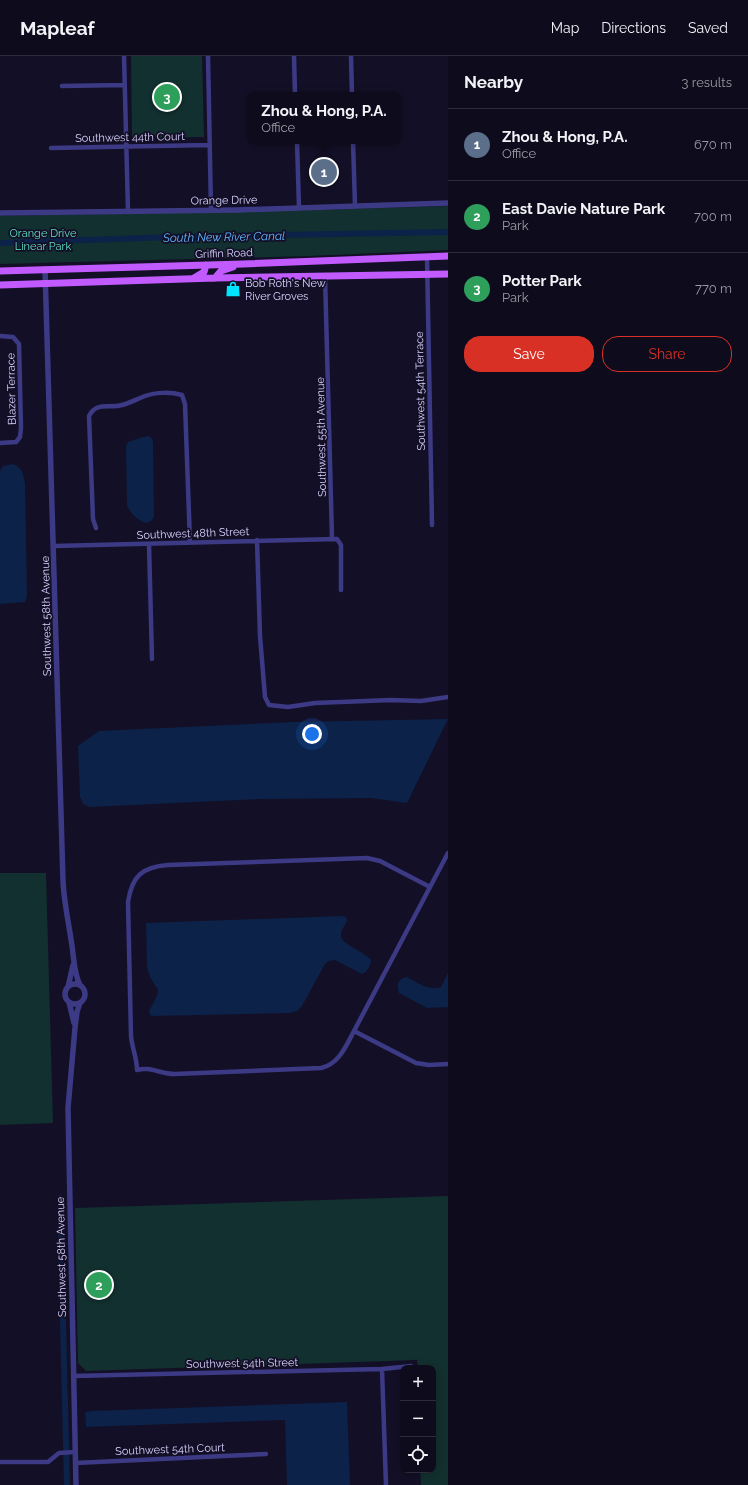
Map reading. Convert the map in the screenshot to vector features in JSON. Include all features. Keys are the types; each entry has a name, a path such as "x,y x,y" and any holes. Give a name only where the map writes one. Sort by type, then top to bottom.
{"main road":[{"name":"Griffin Road","path":"0,271 448,256"},
{"path":"215,278 225,269 243,264"},
{"path":"190,279 201,275 204,272 206,265"},
{"path":"0,285 215,278 448,274"}],"street":[{"path":"124,56 128,211"},
{"path":"208,56 211,210"},
{"path":"294,56 296,92"},
{"path":"351,56 352,92"},
{"path":"62,86 124,85"},
{"path":"297,144 298,208"},
{"path":"353,144 355,206"},
{"name":"Southwest 44th Court","path":"51,148 209,145"},
{"name":"Orange Drive","path":"0,214 298,208 448,203"},
{"name":"Southwest 54th Terrace","path":"426,257 432,525"},
{"name":"Southwest 58th Avenue","path":"46,269 63,881 64,899 73,961 80,986"},
{"name":"Southwest 55th Avenue","path":"325,276 332,538"},
{"name":"Blazer Terrace","path":"0,336 10,336 16,339 19,347 21,428 19,439 13,443 0,443"},
{"path":"96,528 93,519 89,416 92,411 100,406 120,406 147,395 172,393 182,395 186,404 190,542"},
{"path":"332,538 337,539 341,545 342,590"},
{"name":"Southwest 48th Street","path":"54,546 332,538"},
{"path":"257,540 260,636 265,696 269,705 288,707 315,703 391,700 421,701 448,697"},
{"path":"149,544 152,660"},
{"path":"430,888 380,861 366,858 159,866 143,872 133,882 128,902 131,1036 132,1046 137,1061 137,1070 145,1068 164,1074 175,1074 328,1067 339,1057 354,1031 430,888 448,852"},
{"name":"Southwest 58th Avenue","path":"68,987 73,961"},
{"path":"72,985 80,986 84,989 86,994 84,1000 80,1003 72,1004 67,1000 65,993 68,987 72,985"},
{"name":"Southwest 58th Avenue","path":"69,1002 75,1028"},
{"name":"Southwest 58th Avenue","path":"76,1485 68,1108 75,1028 80,1003"},
{"path":"354,1031 416,1063 429,1065 448,1064"},
{"name":"Southwest 54th Street","path":"73,1376 382,1369 400,1367"},
{"path":"382,1369 386,1485"},
{"path":"0,1462 48,1462 59,1453 75,1452"},
{"name":"Southwest 54th Court","path":"75,1462 266,1454"}],"green space":[{"path":"131,56 202,56 204,137 132,138"},
{"name":"Orange Drive Linear Park","path":"448,206 448,250 309,256 0,264 0,216"},
{"path":"0,873 46,873 53,1123 0,1125"},
{"path":"448,1196 448,1485 421,1485 420,1473 436,1473 436,1365 418,1365 417,1360 86,1371 78,1363 75,1208"}],"water":[{"path":"147,436 151,437 153,442 154,517 151,521 146,523 135,517 127,506 126,447 128,442"},
{"path":"13,464 20,469 25,483 27,597 25,602 0,604 0,471 3,466"},
{"path":"448,719 407,803 371,798 262,799 89,807 83,804 80,797 78,746 99,731 293,722"},
{"path":"346,917 347,921 341,933 342,939 371,960 369,966 366,972 362,974 335,960 329,961 325,964 302,1006 297,1011 290,1013 150,1015 149,1011 157,996 158,990 150,977 147,967 146,923"},
{"path":"448,973 448,1007 427,1008 399,993 398,982 404,978 407,977 419,984 436,988 441,987"},
{"path":"347,1402 350,1485 287,1485 285,1420 86,1427 85,1412 92,1411"}],"waterway":[{"name":"South New River Canal","path":"0,243 171,237 448,232"},
{"path":"60,1198 67,1485"}],"place":[{"name":"Potter Park","path":"167,97"},
{"name":"Zhou & Hong, P.A.","path":"324,172"},
{"name":"Bob Roth's New River Groves","path":"233,289"},
{"name":"East Davie Nature Park","path":"99,1285"}]}
